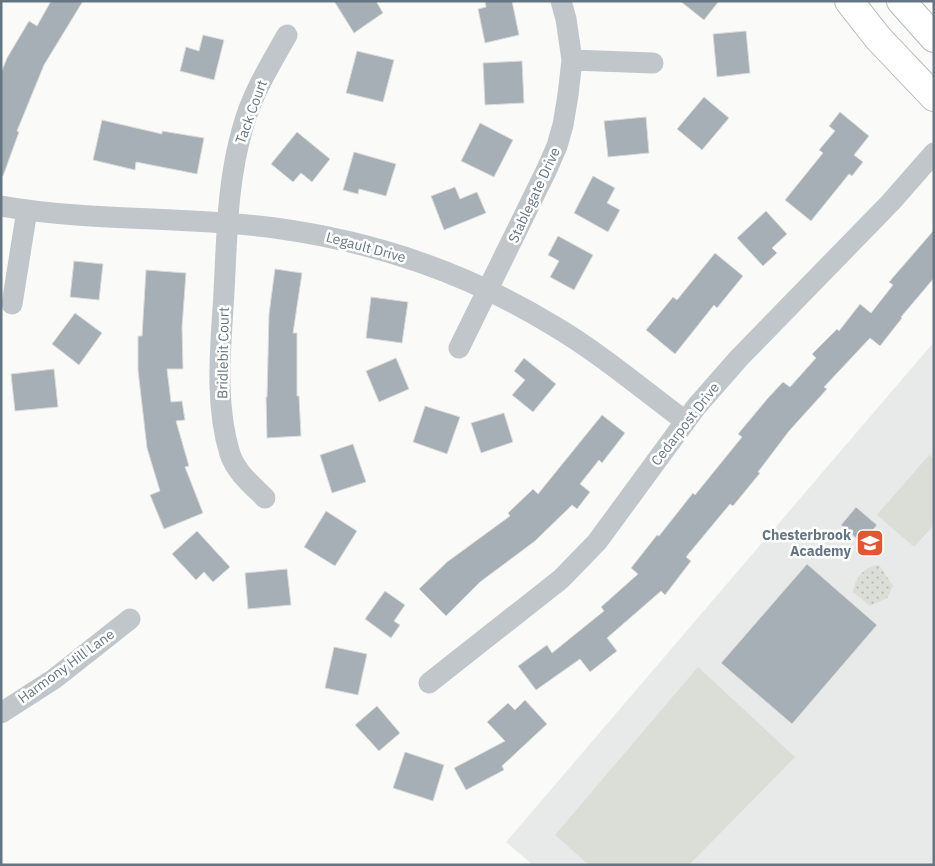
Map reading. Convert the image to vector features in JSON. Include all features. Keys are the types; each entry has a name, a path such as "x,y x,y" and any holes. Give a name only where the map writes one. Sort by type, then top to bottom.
{"main road":[{"path":"849,1 878,38 934,97"},
{"path":"901,1 934,38"}],"street":[{"name":"Stablegate Drive","path":"459,348 557,146 568,94 572,60 562,1"},
{"name":"Tack Court","path":"228,224 228,204 232,176 243,125 264,75 287,35"},
{"path":"572,60 654,63"},
{"name":"Cedarpost Drive","path":"429,683 561,579 581,560 597,542 685,422 744,351 891,202 934,153"},
{"name":"Legault Drive","path":"1,206 88,217 274,228 374,247 453,273 556,327 595,353 685,422"},
{"path":"12,304 28,210"},
{"name":"Bridlebit Court","path":"228,224 220,374 222,409 230,456 240,473 265,498"},
{"name":"Harmony Hill Lane","path":"1,713 54,678 130,619"}],"shaded area":[{"name":"Chesterbrook Academy","path":"934,342 934,865 533,865 506,842"},
{"path":"929,455 934,459 934,525 914,547 877,515"},
{"path":"879,565 893,586 887,598 870,606 853,592 854,587 858,577 865,570"},
{"path":"698,667 795,757 689,865 589,865 555,835"}],"building":[{"path":"51,1 83,1 44,65 17,131 19,132 3,176 1,175 1,73 7,58 29,21 37,26"},
{"path":"334,1 376,1 383,13 354,33"},
{"path":"485,1 512,1 519,35 485,43 478,9 486,7"},
{"path":"680,1 719,1 704,20"},
{"path":"746,31 750,73 717,77 713,34"},
{"path":"203,35 224,40 214,80 180,71 186,47 199,51"},
{"path":"357,51 394,60 383,102 346,93"},
{"path":"522,61 524,103 485,105 483,63"},
{"path":"704,97 729,118 702,150 677,129"},
{"path":"840,112 869,136 854,155 863,162 852,176 849,174 811,221 785,200 823,153 819,150 835,131 829,126"},
{"path":"646,117 649,153 608,157 604,121"},
{"path":"102,120 162,134 162,131 204,138 197,174 136,162 135,170 93,160"},
{"path":"480,123 513,140 494,177 461,161"},
{"path":"297,132 330,159 312,182 301,173 293,182 271,164"},
{"path":"354,152 396,164 386,196 359,189 358,194 343,190"},
{"path":"593,176 615,188 607,203 620,210 608,232 574,213"},
{"path":"455,187 460,199 477,192 486,213 444,230 431,196"},
{"path":"766,211 787,234 772,248 777,253 763,266 737,238"},
{"path":"934,230 934,278 901,317 880,346 870,338 824,387 827,389 789,431 758,472 760,473 733,506 730,504 686,557 691,561 665,595 661,591 607,638 617,651 590,672 580,659 536,690 518,666 547,645 552,653 604,611 601,607 638,574 631,568 693,493 695,495 742,437 738,434 768,398 783,382 790,387 816,358 812,354 837,329 839,331 860,304 871,313 893,285 889,282"},
{"path":"558,236 593,255 574,290 550,277 559,261 548,255"},
{"path":"715,253 743,276 717,308 714,305 675,354 646,330 673,297 677,300"},
{"path":"74,261 103,264 99,300 70,297"},
{"path":"275,269 302,273 293,333 297,333 297,396 299,396 301,436 267,438 266,397 269,314"},
{"path":"146,270 186,273 182,327 183,369 167,369 171,402 182,401 185,420 176,421 189,466 185,467 203,513 164,529 150,495 160,491 147,448 138,370 138,336 142,336"},
{"path":"371,297 408,302 402,343 366,338"},
{"path":"75,313 102,333 79,365 52,344"},
{"path":"396,358 409,389 379,402 366,371"},
{"path":"524,358 556,384 533,412 512,395 525,380 514,371"},
{"path":"54,369 58,407 15,411 11,374"},
{"path":"425,406 460,417 447,454 413,442"},
{"path":"504,413 513,442 481,453 471,423"},
{"path":"602,415 625,433 602,463 599,460 580,484 590,492 577,509 572,505 535,541 480,582 446,616 419,589 447,562 510,516 508,513 533,489 538,494"},
{"path":"353,444 366,482 332,493 320,455"},
{"path":"856,507 877,525 862,543 841,525"},
{"path":"326,511 357,531 335,566 304,547"},
{"path":"197,531 230,567 213,582 204,572 196,580 172,554"},
{"path":"807,564 877,625 792,724 721,663"},
{"path":"287,569 291,605 248,609 245,573"},
{"path":"385,591 405,605 394,621 400,625 391,638 365,619"},
{"path":"334,647 367,654 358,695 325,688"},
{"path":"525,700 547,724 502,766 504,770 466,790 454,768 505,741 487,722 508,703 515,710"},
{"path":"377,706 400,733 379,751 355,725"},
{"path":"405,752 444,765 433,801 393,788"}],"place":[{"name":"Chesterbrook Academy","path":"870,543"}]}
